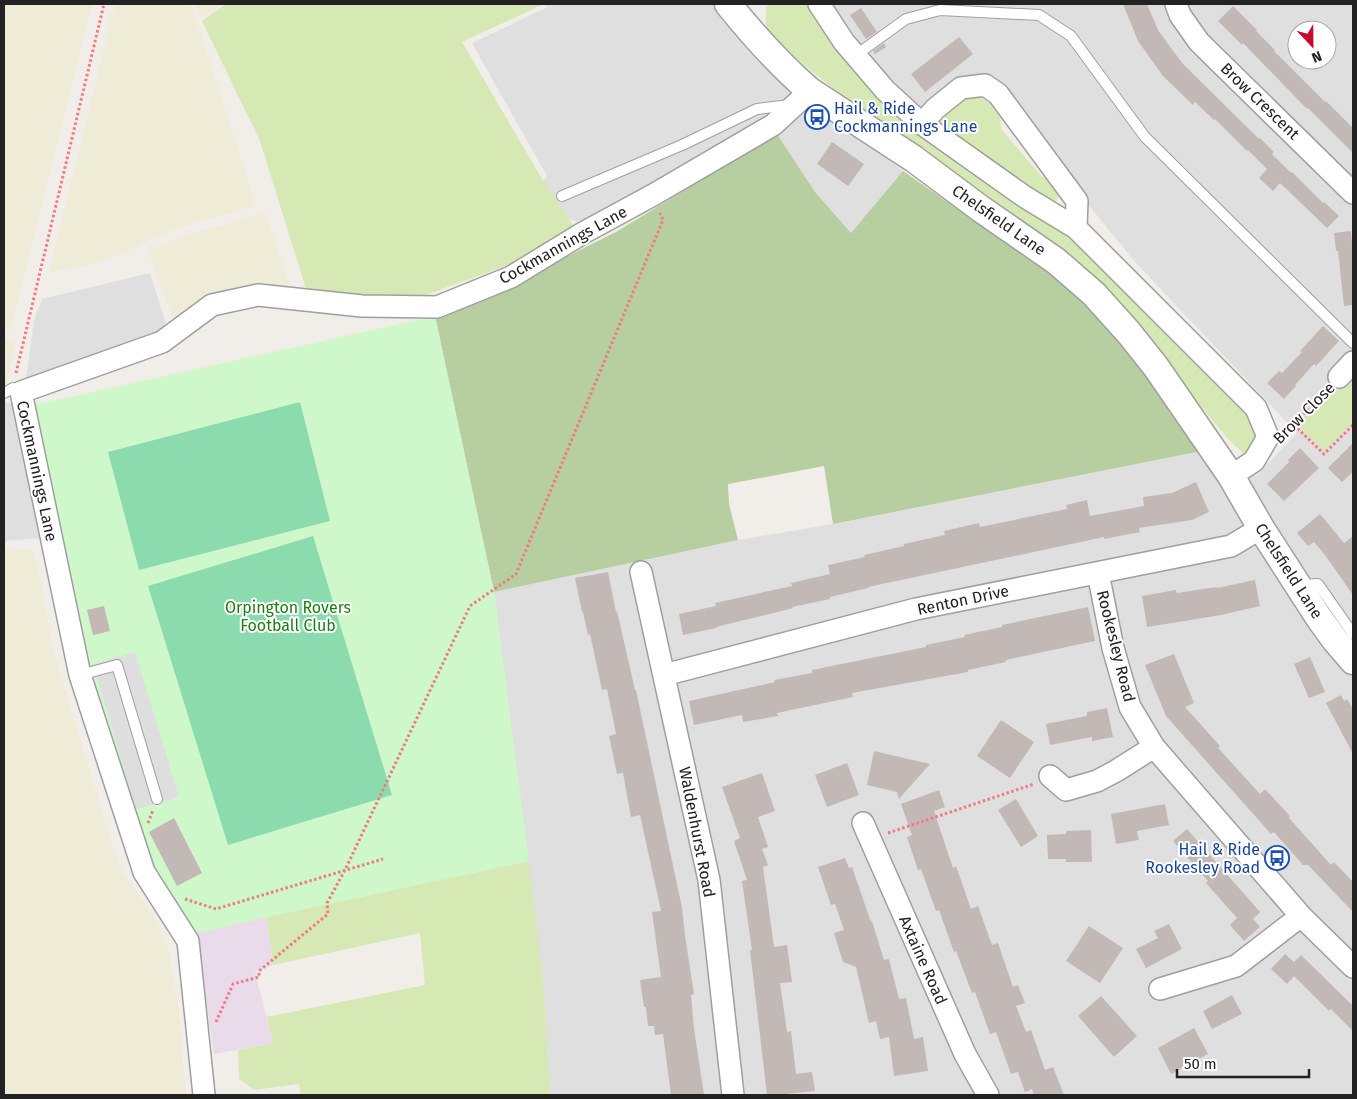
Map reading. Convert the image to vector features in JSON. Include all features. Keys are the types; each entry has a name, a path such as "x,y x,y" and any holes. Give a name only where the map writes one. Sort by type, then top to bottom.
{"street":[{"path":"819,4 844,42 885,90 922,124 1025,197 1076,228 1256,408 1268,437 1254,461 1231,476"},
{"name":"Brow Crescent","path":"1176,4 1180,15 1200,42 1353,193"},
{"name":"Chelsfield Lane","path":"735,6 788,71 803,98 914,160 1056,261 1088,289 1129,333 1156,367 1231,476 1261,528 1298,585 1335,640 1353,661"},
{"path":"922,124 935,109 961,88 985,85 998,94 1077,201 1076,228"},
{"name":"Cockmannings Lane","path":"204,1095 188,941 144,872 80,675 12,391 162,342 212,305 258,295 362,306 438,307 511,277 583,233 653,195 773,125 803,98"},
{"name":"Renton Drive","path":"664,675 916,609 1231,546 1261,528"},
{"name":"Waldenhurst Road","path":"641,572 709,880 733,1095"},
{"name":"Rookesley Road","path":"1098,573 1113,648 1130,707 1154,747 1301,916 1353,967"},
{"path":"1050,776 1066,798 1116,771 1154,747"},
{"name":"Axtaine Road","path":"867,831 964,1054 988,1095"},
{"path":"1160,989 1236,966 1301,916"}],"lane":[{"path":"856,55 906,19 940,10 1038,15 1071,36 1145,137 1353,344"},
{"path":"562,196 682,145 757,109 803,98"},
{"path":"1298,585 1318,584 1353,634"},
{"path":"80,675 117,664 157,799"}],"path":[{"path":"12,391 104,4"},
{"path":"197,1028 216,1023 233,984 259,977 259,971 328,914 327,903 345,870 470,606 516,574 663,220 653,195"},
{"name":"Brow Close","path":"1281,437 1346,370"},
{"path":"1294,425 1324,454 1353,424"},
{"path":"867,831 1036,784 1050,776"},
{"path":"148,824 157,799"},
{"path":"181,898 216,909 383,859"}],"shaded area":[{"path":"4,4 92,4 10,330 4,329"},
{"path":"115,4 191,4 256,205 200,221 156,237 131,250 94,264 49,272"},
{"path":"196,4 224,4 200,17"},
{"path":"554,4 717,4 790,93 782,111 690,168 581,222 545,214 538,189 547,176 472,43"},
{"path":"833,4 1353,4 1353,1095 550,1095 544,991 494,592 738,540 833,524 1202,451 1256,476 1297,433 1136,263 986,80 926,107 919,108 868,55"},
{"path":"824,112 903,171 851,233 815,192 777,134 803,114"},
{"path":"265,212 291,290 174,321 148,251 172,240"},
{"path":"150,273 168,330 26,379 34,320 42,299"},
{"path":"4,339 16,342 5,387 4,386"},
{"path":"4,402 14,403 39,538 4,541"},
{"path":"31,549 37,564 53,650 110,838 122,871 154,917 169,951 179,1012 186,1095 4,1095 4,550"},
{"path":"135,652 179,797 136,809 93,664"},
{"path":"267,917 273,965 255,972 273,1043 214,1054 196,933"}],"green space":[{"path":"226,4 544,4 462,42 539,174 573,225 541,253 409,301 307,292 260,141 202,21"},
{"path":"770,4 811,4 834,40 1070,236 1255,415 1261,437 1246,456 1228,439 1097,279 826,83 766,33 766,7"},
{"path":"971,96 980,97 989,103 1000,117 1001,129 1042,177 1055,179 1063,189 1054,204 936,122 951,102"},
{"path":"777,134 815,192 851,233 903,171 1012,247 1029,252 1102,319 1124,345 1202,451 833,524 824,466 728,484 729,504 738,540 494,592 435,316 484,298 616,232"},
{"name":"Orpington Rovers Football Club","path":"435,316 494,592 529,861 196,933 135,835 91,682 34,405"},
{"path":"1353,382 1353,422 1325,451 1297,425 1332,389"},
{"path":"300,402 330,521 139,570 108,452"},
{"path":"313,536 392,795 228,845 148,586"},
{"path":"529,861 544,991 550,1095 301,1095 299,1084 254,1090 239,1079 238,1050 273,1043 267,1017 425,985 420,933 273,965 267,917"}],"building":[{"path":"1123,4 1147,4 1158,30 1182,63 1274,152 1272,154 1291,173 1339,216 1327,228 1280,183 1273,191 1259,178 1267,169 1215,119 1195,102 1193,105 1163,76 1138,41"},
{"path":"1233,6 1287,64 1287,70 1293,70 1353,128 1353,153 1243,43 1242,45 1218,21"},
{"path":"861,8 877,32 866,39 850,15"},
{"path":"959,37 973,54 925,92 911,74"},
{"path":"884,43 886,47 875,54 873,51"},
{"path":"832,142 864,164 848,186 817,164"},
{"path":"1351,231 1353,305 1344,306 1338,251 1336,251 1334,233"},
{"path":"1323,326 1339,341 1316,366 1314,364 1284,399 1267,383 1279,371 1282,373"},
{"path":"1353,443 1353,472 1342,482 1328,468"},
{"path":"1300,448 1319,468 1284,501 1267,484"},
{"path":"1196,482 1209,512 1192,520 1139,528 1140,532 1104,539 1104,537 868,587 830,597 830,599 683,635 679,614 716,606 715,603 792,586 791,583 830,574 828,565 945,535 944,531 979,523 980,527 1067,509 1066,505 1087,500 1090,516 1144,506 1143,497 1172,493"},
{"path":"1320,514 1344,543 1353,536 1353,595 1314,542 1308,546 1297,533"},
{"path":"608,572 636,690 682,908 694,994 691,995 694,1029 704,1095 671,1095 663,1034 655,1035 654,1026 648,1026 646,1007 644,1007 640,980 661,977 652,912 661,911 640,815 631,817 623,773 617,774 609,736 616,734 607,689 602,690 575,578"},
{"path":"1255,580 1260,606 1221,615 1147,627 1142,596 1176,590 1177,593 1217,588"},
{"path":"104,606 110,631 93,635 87,610"},
{"path":"1088,607 1095,641 1006,660 1006,662 968,670 968,672 852,693 853,697 777,713 778,716 743,722 742,715 694,725 689,701 775,682 774,680 812,673 812,670 926,647 926,645 965,637 964,635 1002,627 1002,625"},
{"path":"1174,654 1194,703 1185,707 1220,746 1218,748 1260,794 1265,789 1331,865 1334,862 1353,882 1353,912 1308,865 1303,865 1274,832 1271,834 1166,716 1145,665"},
{"path":"1310,657 1325,692 1309,698 1294,664"},
{"path":"1341,695 1344,701 1347,699 1353,709 1353,754 1326,703"},
{"path":"1107,708 1113,737 1092,741 1092,737 1050,745 1046,724 1087,716 1087,712"},
{"path":"1001,720 1034,742 1010,778 977,756"},
{"path":"874,751 930,764 899,799 897,792 867,785"},
{"path":"847,763 859,795 827,807 815,775"},
{"path":"762,773 775,811 758,817 768,847 762,849 768,865 763,867 774,947 787,945 792,982 780,983 787,1032 791,1031 796,1074 812,1072 815,1091 767,1095 750,950 752,950 742,881 747,880 734,841 740,838 722,787"},
{"path":"939,790 945,807 934,811 953,868 956,866 971,909 978,906 992,945 998,943 1013,987 1018,985 1025,1003 1016,1006 1026,1032 1031,1030 1045,1070 1053,1067 1064,1095 1034,1095 1032,1089 1025,1092 1018,1072 1011,1074 996,1032 990,1034 975,992 972,993 956,951 954,952 939,910 936,911 921,869 918,870 907,837 912,835 901,804"},
{"path":"1016,799 1038,836 1021,847 998,810"},
{"path":"1165,804 1169,825 1137,831 1139,840 1116,844 1111,814"},
{"path":"174,818 202,873 177,886 149,832"},
{"path":"1187,829 1260,912 1253,919 1260,927 1244,941 1230,925 1237,918 1173,841"},
{"path":"1091,830 1092,862 1066,862 1066,859 1048,859 1047,835 1066,834 1066,831"},
{"path":"845,858 849,868 852,867 884,960 889,959 899,999 906,998 914,1039 923,1037 928,1071 894,1076 889,1037 880,1039 876,1021 869,1023 856,967 843,962 834,933 844,930 835,904 831,905 818,867"},
{"path":"1169,924 1182,949 1146,968 1136,949 1158,938 1154,931"},
{"path":"1089,926 1123,948 1100,983 1066,961"},
{"path":"1285,954 1294,962 1301,955 1353,1006 1353,1031 1331,1009 1329,1011 1294,976 1287,984 1271,969"},
{"path":"1232,995 1242,1014 1212,1029 1203,1011"},
{"path":"1101,996 1137,1036 1114,1057 1078,1016"},
{"path":"1194,1028 1208,1054 1171,1074 1158,1048"}],"place":[{"name":"Hail & Ride Cockmannings Lane","path":"817,117"},
{"name":"Hail & Ride Rookesley Road","path":"1277,858"}]}
